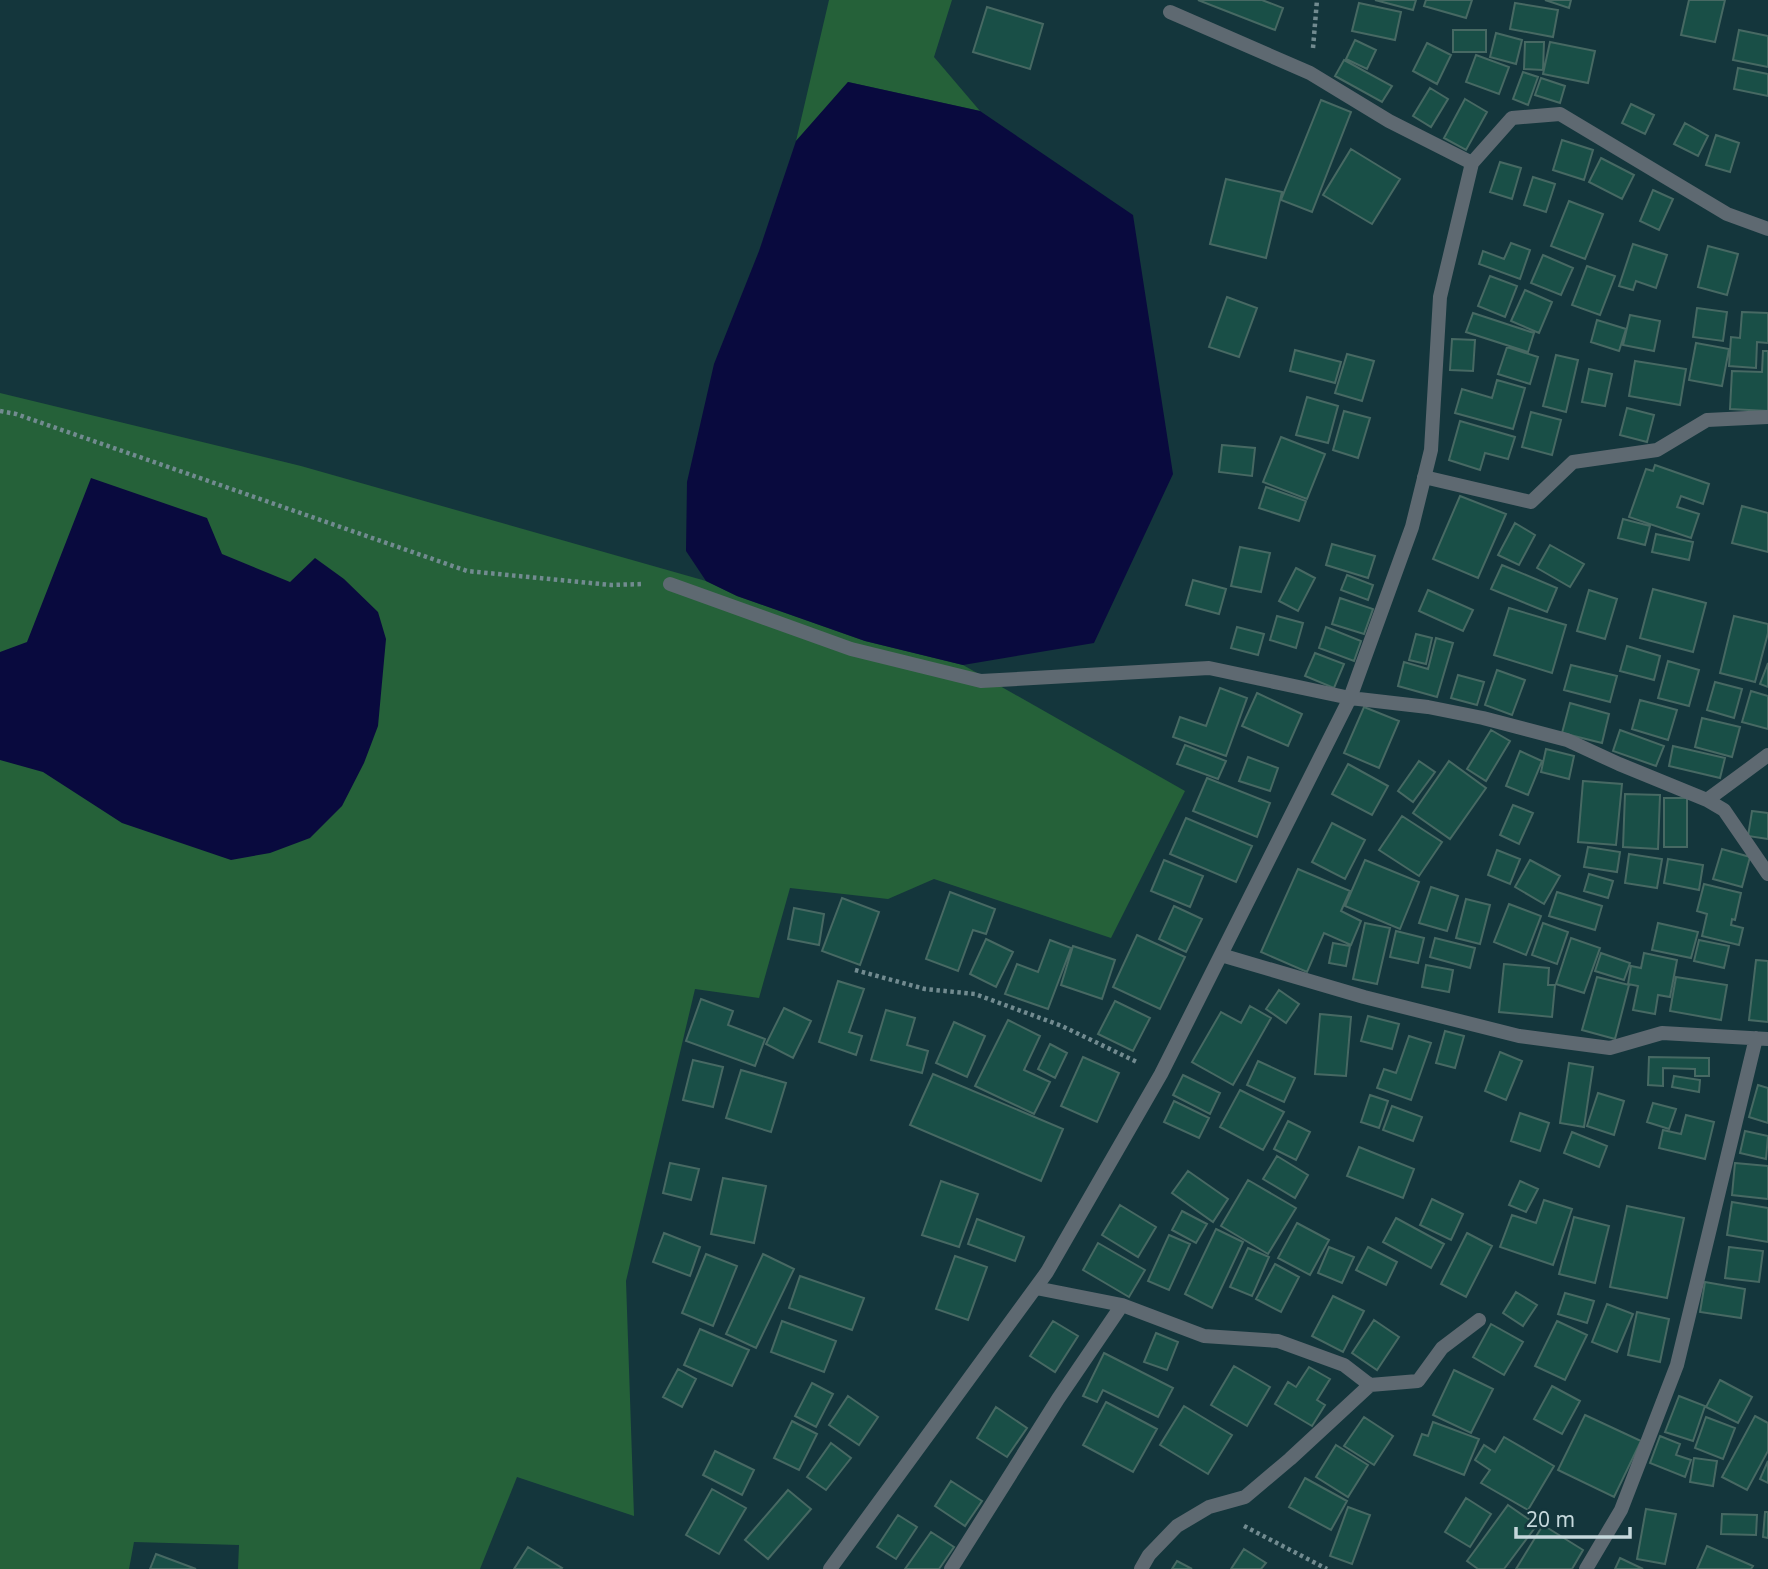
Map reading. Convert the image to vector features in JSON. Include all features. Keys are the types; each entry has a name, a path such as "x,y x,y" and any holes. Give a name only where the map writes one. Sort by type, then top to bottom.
{"street":[{"path":"1170,12 1310,73 1389,121 1472,163"},
{"path":"830,1569 1036,1288 1161,1074 1350,698 1412,527 1431,450 1440,297 1472,163 1512,118 1560,114 1727,214 1768,229"},
{"path":"1424,477 1531,502 1573,462 1657,450 1707,420 1768,416"},
{"path":"670,583 851,649 981,681 1209,668 1350,698 1428,707 1483,718 1567,740 1707,800 1724,810 1768,874"},
{"path":"1707,800 1768,755"},
{"path":"1221,955 1364,997 1518,1036 1610,1048 1662,1032 1762,1039 1677,1365 1621,1510 1586,1569"},
{"path":"1036,1288 1122,1305 1204,1336 1278,1341 1344,1365 1370,1385"},
{"path":"951,1569 1058,1399 1122,1305"},
{"path":"1141,1569 1149,1555 1177,1526 1209,1507 1245,1497 1370,1385 1418,1381 1443,1348 1479,1320"}],"path":[{"path":"1310,73 1317,0"},
{"path":"0,411 16,414 467,571 611,585 670,583"},
{"path":"855,970 925,989 975,994 1062,1026 1161,1074"},
{"path":"1209,1507 1327,1569"}],"green space":[{"path":"829,0 952,0 934,57 980,111 848,82 796,141"},
{"path":"0,393 301,466 706,581 737,596 865,641 963,665 1185,791 1111,938 934,879 888,899 790,888 759,998 695,989 626,1281 634,1516 517,1477 480,1569 238,1569 239,1545 134,1542 129,1569 0,1569"}],"shaded area":[{"path":"848,82 980,111 1133,215 1173,474 1094,643 963,665 865,641 737,596 706,581 686,551 687,482 714,364 759,251 796,141"},
{"path":"91,478 207,518 222,554 290,582 315,558 344,579 378,612 386,639 378,726 364,763 342,806 310,838 270,853 231,860 122,823 43,772 0,760 0,652 27,642"}],"building":[{"path":"1198,0 1262,0 1283,8 1275,30"},
{"path":"1375,0 1416,0 1413,10"},
{"path":"1426,0 1472,0 1466,18 1424,6"},
{"path":"1545,0 1571,0 1569,8"},
{"path":"1689,0 1725,0 1715,42 1681,35"},
{"path":"1359,3 1401,12 1395,40 1352,31"},
{"path":"1515,3 1558,10 1553,37 1510,29"},
{"path":"987,7 1043,24 1030,69 973,52"},
{"path":"1453,30 1486,30 1486,52 1453,52"},
{"path":"1739,30 1768,36 1768,67 1733,60"},
{"path":"1496,33 1522,40 1516,64 1490,57"},
{"path":"1355,40 1376,50 1367,69 1346,59"},
{"path":"1525,42 1544,42 1543,70 1524,69"},
{"path":"1550,42 1595,51 1588,83 1543,74"},
{"path":"1427,43 1451,55 1437,84 1413,71"},
{"path":"1476,55 1509,67 1499,94 1466,82"},
{"path":"1344,60 1392,86 1382,102 1335,76"},
{"path":"1738,68 1768,74 1768,96 1734,89"},
{"path":"1523,72 1538,77 1528,105 1513,99"},
{"path":"1541,78 1565,86 1560,103 1535,95"},
{"path":"1430,88 1448,99 1431,127 1413,116"},
{"path":"1465,99 1487,112 1466,150 1444,138"},
{"path":"1321,100 1351,112 1312,212 1281,200"},
{"path":"1631,104 1654,115 1645,134 1622,123"},
{"path":"1685,123 1708,136 1698,156 1674,144"},
{"path":"1716,135 1739,143 1730,172 1706,165"},
{"path":"1562,140 1593,150 1584,180 1553,170"},
{"path":"1351,149 1400,179 1372,224 1323,195"},
{"path":"1601,158 1634,175 1622,199 1589,182"},
{"path":"1500,162 1521,168 1512,199 1490,192"},
{"path":"1533,177 1555,184 1546,212 1524,205"},
{"path":"1226,179 1282,192 1266,258 1210,244"},
{"path":"1653,190 1673,199 1659,230 1640,221"},
{"path":"1569,201 1603,214 1585,259 1551,246"},
{"path":"1511,243 1530,250 1520,279 1479,264 1483,251 1504,259"},
{"path":"1633,244 1667,255 1656,288 1636,281 1633,290 1619,286"},
{"path":"1708,246 1738,254 1727,295 1698,287"},
{"path":"1543,255 1573,268 1561,295 1531,283"},
{"path":"1587,266 1615,276 1600,315 1572,305"},
{"path":"1490,276 1517,286 1505,317 1478,306"},
{"path":"1525,290 1552,302 1539,333 1511,321"},
{"path":"1227,297 1257,308 1239,357 1209,347"},
{"path":"1697,308 1727,312 1723,341 1693,337"},
{"path":"1742,312 1768,313 1768,343 1757,342 1756,368 1729,366 1731,337 1740,338"},
{"path":"1473,313 1534,333 1528,352 1466,332"},
{"path":"1630,315 1660,321 1654,351 1623,345"},
{"path":"1597,320 1626,329 1619,351 1591,342"},
{"path":"1452,339 1475,340 1473,371 1450,370"},
{"path":"1696,343 1729,349 1722,386 1689,380"},
{"path":"1507,347 1538,357 1530,384 1498,374"},
{"path":"1295,350 1341,362 1335,383 1290,371"},
{"path":"1763,351 1768,351 1768,411 1730,409 1732,371 1762,372"},
{"path":"1347,354 1374,361 1362,401 1335,393"},
{"path":"1556,355 1578,360 1566,412 1543,406"},
{"path":"1635,361 1686,369 1680,405 1629,396"},
{"path":"1589,369 1612,374 1605,406 1582,402"},
{"path":"1497,380 1525,388 1513,429 1455,413 1462,389 1492,398"},
{"path":"1307,397 1338,406 1328,443 1296,435"},
{"path":"1627,408 1654,415 1647,442 1620,435"},
{"path":"1344,411 1370,418 1358,458 1333,450"},
{"path":"1531,412 1561,420 1552,455 1522,447"},
{"path":"1460,421 1515,437 1508,459 1485,453 1480,470 1449,460"},
{"path":"1281,437 1325,454 1307,499 1263,482"},
{"path":"1222,445 1255,448 1252,476 1219,472"},
{"path":"1655,465 1709,484 1703,504 1681,496 1677,507 1699,514 1691,538 1629,517 1646,469 1653,471"},
{"path":"1266,487 1306,501 1299,521 1259,508"},
{"path":"1460,496 1506,514 1478,578 1433,559"},
{"path":"1742,506 1768,513 1768,552 1732,543"},
{"path":"1623,519 1650,526 1645,545 1618,538"},
{"path":"1515,523 1535,535 1519,565 1498,555"},
{"path":"1656,534 1693,542 1689,560 1652,552"},
{"path":"1332,544 1375,556 1368,578 1326,565"},
{"path":"1550,545 1584,564 1570,587 1537,568"},
{"path":"1240,547 1270,553 1261,592 1231,586"},
{"path":"1502,565 1557,588 1547,612 1491,589"},
{"path":"1296,568 1315,578 1298,611 1279,601"},
{"path":"1347,575 1373,585 1368,600 1341,590"},
{"path":"1193,580 1226,589 1219,614 1186,605"},
{"path":"1653,589 1706,603 1693,652 1640,638"},
{"path":"1428,590 1473,610 1463,631 1419,611"},
{"path":"1589,590 1617,599 1605,639 1577,631"},
{"path":"1340,598 1373,609 1364,634 1332,624"},
{"path":"1509,608 1566,625 1552,673 1494,655"},
{"path":"1277,616 1303,623 1296,648 1270,640"},
{"path":"1734,616 1768,624 1755,682 1720,673"},
{"path":"1237,627 1264,634 1258,655 1231,648"},
{"path":"1326,627 1361,641 1354,661 1319,648"},
{"path":"1416,634 1432,638 1426,664 1409,660"},
{"path":"1436,638 1453,643 1437,697 1398,686 1404,662 1428,669"},
{"path":"1627,646 1660,656 1654,680 1620,671"},
{"path":"1315,653 1344,664 1334,688 1305,676"},
{"path":"1668,661 1699,670 1689,706 1658,698"},
{"path":"1768,663 1768,687 1760,684"},
{"path":"1571,665 1617,676 1610,702 1564,690"},
{"path":"1497,670 1525,680 1512,715 1485,705"},
{"path":"1458,675 1484,682 1477,705 1451,698"},
{"path":"1715,682 1742,689 1734,718 1707,710"},
{"path":"1220,688 1247,698 1226,756 1173,737 1180,717 1206,726"},
{"path":"1751,691 1768,696 1768,729 1742,722"},
{"path":"1257,693 1302,714 1288,746 1242,726"},
{"path":"1640,700 1677,710 1668,740 1632,729"},
{"path":"1570,703 1609,714 1602,743 1562,733"},
{"path":"1364,707 1399,721 1379,768 1344,753"},
{"path":"1702,718 1740,727 1732,757 1695,747"},
{"path":"1491,730 1510,741 1486,781 1467,769"},
{"path":"1620,730 1664,746 1656,766 1613,751"},
{"path":"1185,745 1226,761 1218,779 1177,764"},
{"path":"1673,746 1725,758 1720,778 1669,766"},
{"path":"1546,749 1574,756 1569,779 1541,772"},
{"path":"1520,751 1542,761 1528,795 1506,786"},
{"path":"1248,757 1278,768 1270,791 1239,781"},
{"path":"1419,761 1435,772 1413,802 1398,791"},
{"path":"1449,761 1486,788 1450,839 1413,813"},
{"path":"1348,764 1388,786 1372,815 1332,794"},
{"path":"1207,778 1270,803 1257,837 1193,811"},
{"path":"1583,781 1622,784 1616,845 1578,842"},
{"path":"1625,794 1660,795 1658,849 1623,847"},
{"path":"1664,798 1687,798 1687,847 1664,847"},
{"path":"1513,805 1533,813 1519,844 1500,835"},
{"path":"1752,811 1768,813 1768,839 1748,836"},
{"path":"1402,816 1442,842 1419,876 1379,850"},
{"path":"1186,818 1252,846 1236,882 1170,854"},
{"path":"1332,823 1365,840 1345,879 1312,862"},
{"path":"1588,847 1620,852 1617,872 1584,867"},
{"path":"1722,849 1750,857 1742,887 1713,879"},
{"path":"1497,850 1520,859 1510,884 1488,875"},
{"path":"1629,854 1662,859 1657,888 1625,883"},
{"path":"1668,859 1703,865 1699,890 1664,883"},
{"path":"1164,860 1203,876 1190,907 1151,891"},
{"path":"1365,860 1419,882 1400,929 1345,906"},
{"path":"1530,860 1560,876 1544,904 1515,887"},
{"path":"1298,869 1350,891 1341,911 1361,921 1351,945 1324,933 1307,972 1261,952"},
{"path":"1589,874 1613,881 1608,898 1584,891"},
{"path":"1704,884 1741,893 1735,920 1732,919 1731,925 1743,928 1739,945 1702,936 1707,914 1697,911"},
{"path":"1431,887 1458,896 1447,931 1419,923"},
{"path":"950,892 995,909 986,934 973,930 958,971 926,959"},
{"path":"1557,892 1602,906 1595,930 1549,916"},
{"path":"842,898 879,912 860,965 822,951"},
{"path":"1466,899 1490,905 1480,944 1456,938"},
{"path":"1509,904 1541,916 1526,955 1494,942"},
{"path":"1174,906 1202,919 1186,952 1159,939"},
{"path":"794,908 824,914 819,945 788,939"},
{"path":"1365,923 1390,928 1377,984 1353,979"},
{"path":"1543,923 1568,932 1557,964 1532,955"},
{"path":"1658,923 1698,932 1691,958 1652,950"},
{"path":"1396,931 1424,938 1418,963 1390,957"},
{"path":"1137,935 1185,957 1160,1009 1113,987"},
{"path":"1435,938 1475,948 1470,968 1430,957"},
{"path":"1571,938 1600,948 1584,993 1556,984"},
{"path":"986,939 1013,952 996,987 970,974"},
{"path":"1050,940 1071,948 1048,1009 1005,994 1017,964 1038,972"},
{"path":"1699,940 1729,946 1724,968 1694,961"},
{"path":"1333,943 1350,946 1346,966 1329,963"},
{"path":"1073,946 1115,960 1102,999 1061,985"},
{"path":"1601,953 1630,963 1624,980 1595,971"},
{"path":"1644,953 1677,960 1670,997 1658,995 1655,1014 1633,1010 1638,986 1628,984 1631,966 1641,968"},
{"path":"1756,960 1768,961 1768,1022 1749,1020"},
{"path":"1504,964 1549,968 1548,985 1555,985 1552,1017 1499,1012"},
{"path":"1426,965 1453,970 1449,992 1422,987"},
{"path":"1597,977 1629,985 1615,1039 1582,1030"},
{"path":"1676,977 1727,985 1721,1020 1670,1011"},
{"path":"838,981 864,989 849,1032 862,1036 856,1055 819,1042"},
{"path":"1279,990 1299,1004 1286,1023 1266,1009"},
{"path":"701,999 733,1011 728,1025 765,1039 755,1066 686,1041"},
{"path":"1115,1001 1150,1018 1133,1051 1098,1034"},
{"path":"1250,1006 1271,1018 1233,1085 1192,1062 1221,1012 1241,1023"},
{"path":"784,1008 811,1021 793,1058 766,1044"},
{"path":"886,1010 915,1018 907,1045 928,1051 922,1073 871,1060"},
{"path":"1320,1014 1351,1017 1346,1076 1315,1074"},
{"path":"1368,1016 1399,1024 1392,1049 1361,1041"},
{"path":"1008,1020 1040,1036 1024,1070 1050,1082 1034,1114 975,1086"},
{"path":"954,1022 985,1036 967,1077 936,1063"},
{"path":"1445,1031 1464,1036 1455,1068 1436,1063"},
{"path":"1409,1036 1431,1043 1411,1100 1377,1088 1384,1069 1396,1073"},
{"path":"1050,1044 1067,1053 1055,1078 1038,1069"},
{"path":"1500,1052 1522,1061 1506,1100 1485,1091"},
{"path":"1083,1057 1119,1073 1097,1122 1061,1106"},
{"path":"1649,1057 1709,1058 1709,1076 1695,1076 1695,1069 1663,1068 1663,1086 1648,1085"},
{"path":"693,1060 723,1067 713,1107 683,1100"},
{"path":"1258,1061 1295,1078 1284,1102 1247,1085"},
{"path":"1569,1063 1593,1067 1584,1127 1560,1123"},
{"path":"741,1070 786,1083 771,1132 726,1118"},
{"path":"933,1074 1063,1129 1041,1181 910,1125"},
{"path":"1183,1075 1220,1093 1210,1114 1173,1095"},
{"path":"1674,1076 1700,1080 1699,1092 1672,1087"},
{"path":"1758,1085 1768,1088 1768,1123 1749,1117"},
{"path":"1240,1090 1284,1112 1263,1150 1220,1127"},
{"path":"1598,1093 1624,1101 1614,1135 1587,1126"},
{"path":"1370,1095 1388,1101 1379,1128 1361,1122"},
{"path":"1174,1101 1209,1118 1199,1138 1164,1122"},
{"path":"1653,1103 1676,1109 1669,1129 1647,1122"},
{"path":"1392,1106 1422,1117 1413,1141 1383,1130"},
{"path":"1520,1113 1549,1123 1540,1151 1511,1141"},
{"path":"1686,1115 1714,1122 1705,1159 1659,1148 1663,1130 1681,1134"},
{"path":"1288,1121 1310,1132 1296,1160 1274,1149"},
{"path":"1745,1131 1768,1136 1766,1159 1740,1153"},
{"path":"1572,1132 1607,1146 1599,1167 1564,1153"},
{"path":"1359,1147 1414,1169 1403,1198 1347,1176"},
{"path":"1277,1156 1308,1175 1295,1198 1263,1179"},
{"path":"670,1163 699,1169 691,1200 663,1193"},
{"path":"1735,1163 1768,1166 1768,1199 1732,1195"},
{"path":"1188,1171 1228,1199 1213,1222 1172,1193"},
{"path":"723,1178 766,1186 754,1243 711,1234"},
{"path":"1248,1180 1296,1208 1268,1254 1221,1226"},
{"path":"941,1181 978,1194 959,1247 922,1235"},
{"path":"1520,1181 1538,1189 1526,1212 1509,1205"},
{"path":"1432,1199 1463,1214 1451,1240 1420,1225"},
{"path":"1544,1200 1572,1209 1553,1265 1500,1247 1512,1215 1536,1223"},
{"path":"1732,1202 1768,1208 1768,1242 1727,1235"},
{"path":"1120,1205 1156,1227 1138,1257 1102,1235"},
{"path":"1627,1206 1684,1218 1667,1298 1610,1287"},
{"path":"1182,1211 1207,1224 1196,1243 1172,1230"},
{"path":"1574,1217 1609,1226 1595,1283 1559,1274"},
{"path":"1396,1218 1444,1244 1431,1268 1383,1242"},
{"path":"977,1219 1024,1237 1015,1261 968,1244"},
{"path":"1297,1223 1329,1240 1310,1275 1278,1258"},
{"path":"1216,1229 1243,1242 1212,1308 1185,1294"},
{"path":"664,1233 700,1247 690,1276 653,1262"},
{"path":"1467,1233 1492,1246 1466,1297 1441,1284"},
{"path":"1169,1235 1190,1244 1169,1290 1148,1281"},
{"path":"1098,1243 1145,1270 1129,1297 1083,1270"},
{"path":"1329,1247 1354,1257 1342,1283 1318,1273"},
{"path":"1368,1247 1397,1262 1386,1285 1356,1270"},
{"path":"1729,1247 1763,1251 1759,1282 1725,1278"},
{"path":"1248,1248 1269,1257 1252,1296 1230,1287"},
{"path":"706,1254 737,1266 713,1326 682,1313"},
{"path":"763,1254 794,1269 756,1348 726,1334"},
{"path":"955,1256 987,1267 968,1320 936,1309"},
{"path":"1275,1264 1299,1277 1281,1312 1256,1299"},
{"path":"800,1276 864,1298 852,1330 789,1308"},
{"path":"1705,1282 1745,1289 1741,1318 1700,1312"},
{"path":"1516,1292 1537,1305 1523,1326 1503,1313"},
{"path":"1565,1293 1594,1301 1587,1323 1558,1314"},
{"path":"1333,1296 1364,1311 1343,1352 1312,1336"},
{"path":"1607,1304 1633,1314 1617,1352 1592,1342"},
{"path":"1637,1312 1669,1319 1660,1362 1628,1355"},
{"path":"1374,1320 1399,1337 1377,1370 1352,1353"},
{"path":"782,1321 836,1341 824,1372 771,1352"},
{"path":"1053,1321 1078,1336 1055,1372 1030,1356"},
{"path":"1557,1321 1587,1335 1565,1380 1535,1366"},
{"path":"1491,1324 1523,1342 1504,1375 1473,1357"},
{"path":"700,1329 749,1350 732,1386 684,1365"},
{"path":"1156,1333 1178,1342 1167,1370 1144,1362"},
{"path":"1104,1353 1173,1388 1158,1417 1103,1390 1097,1402 1083,1396"},
{"path":"1234,1366 1270,1387 1247,1426 1211,1405"},
{"path":"1309,1367 1330,1379 1317,1400 1325,1405 1312,1426 1275,1404 1288,1382 1296,1387"},
{"path":"678,1369 696,1379 682,1407 663,1397"},
{"path":"1454,1370 1493,1389 1471,1433 1433,1415"},
{"path":"1720,1380 1752,1397 1738,1423 1706,1407"},
{"path":"812,1383 833,1394 816,1427 795,1416"},
{"path":"1552,1386 1580,1401 1562,1434 1534,1419"},
{"path":"848,1396 878,1417 859,1445 829,1425"},
{"path":"1679,1396 1705,1406 1693,1441 1665,1432"},
{"path":"1106,1402 1157,1429 1133,1472 1083,1445"},
{"path":"1184,1406 1232,1435 1208,1474 1160,1445"},
{"path":"996,1407 1027,1428 1007,1457 977,1438"},
{"path":"1585,1415 1641,1441 1614,1497 1558,1470"},
{"path":"1755,1416 1768,1423 1768,1451 1747,1490 1722,1477"},
{"path":"1364,1417 1393,1436 1374,1465 1344,1446"},
{"path":"1706,1417 1735,1428 1723,1459 1695,1448"},
{"path":"792,1421 817,1434 799,1470 774,1458"},
{"path":"1433,1422 1479,1439 1464,1475 1414,1455 1422,1434 1428,1436"},
{"path":"1660,1436 1680,1444 1676,1455 1691,1460 1685,1477 1650,1463"},
{"path":"1504,1437 1554,1466 1528,1510 1481,1483 1490,1470 1475,1460 1484,1445 1495,1452"},
{"path":"831,1443 851,1458 826,1490 807,1477"},
{"path":"1336,1445 1368,1465 1348,1497 1316,1477"},
{"path":"715,1451 754,1470 742,1495 703,1475"},
{"path":"1694,1458 1717,1461 1713,1486 1690,1482"},
{"path":"1768,1461 1768,1483 1760,1479"},
{"path":"1305,1478 1347,1501 1331,1530 1289,1507"},
{"path":"951,1481 982,1501 965,1526 935,1506"},
{"path":"712,1489 746,1508 719,1554 686,1535"},
{"path":"788,1490 811,1509 768,1559 745,1540"},
{"path":"1466,1498 1491,1514 1470,1547 1445,1532"},
{"path":"1508,1505 1537,1525 1504,1569 1478,1569 1467,1561"},
{"path":"1348,1507 1370,1515 1352,1564 1330,1556"},
{"path":"1646,1509 1676,1514 1665,1564 1637,1559"},
{"path":"1765,1512 1768,1512 1768,1538 1763,1537"},
{"path":"1722,1514 1757,1515 1756,1535 1721,1534"},
{"path":"898,1515 917,1527 896,1559 877,1547"},
{"path":"1543,1525 1583,1550 1572,1569 1516,1569"},
{"path":"931,1532 954,1547 939,1569 905,1569"},
{"path":"1707,1546 1753,1566 1751,1569 1697,1569"},
{"path":"528,1547 562,1568 514,1569"},
{"path":"1244,1549 1266,1563 1261,1569 1231,1569"},
{"path":"156,1554 196,1569 150,1569"},
{"path":"1620,1558 1643,1569 1615,1569"},
{"path":"1177,1561 1192,1569 1172,1569"}]}
